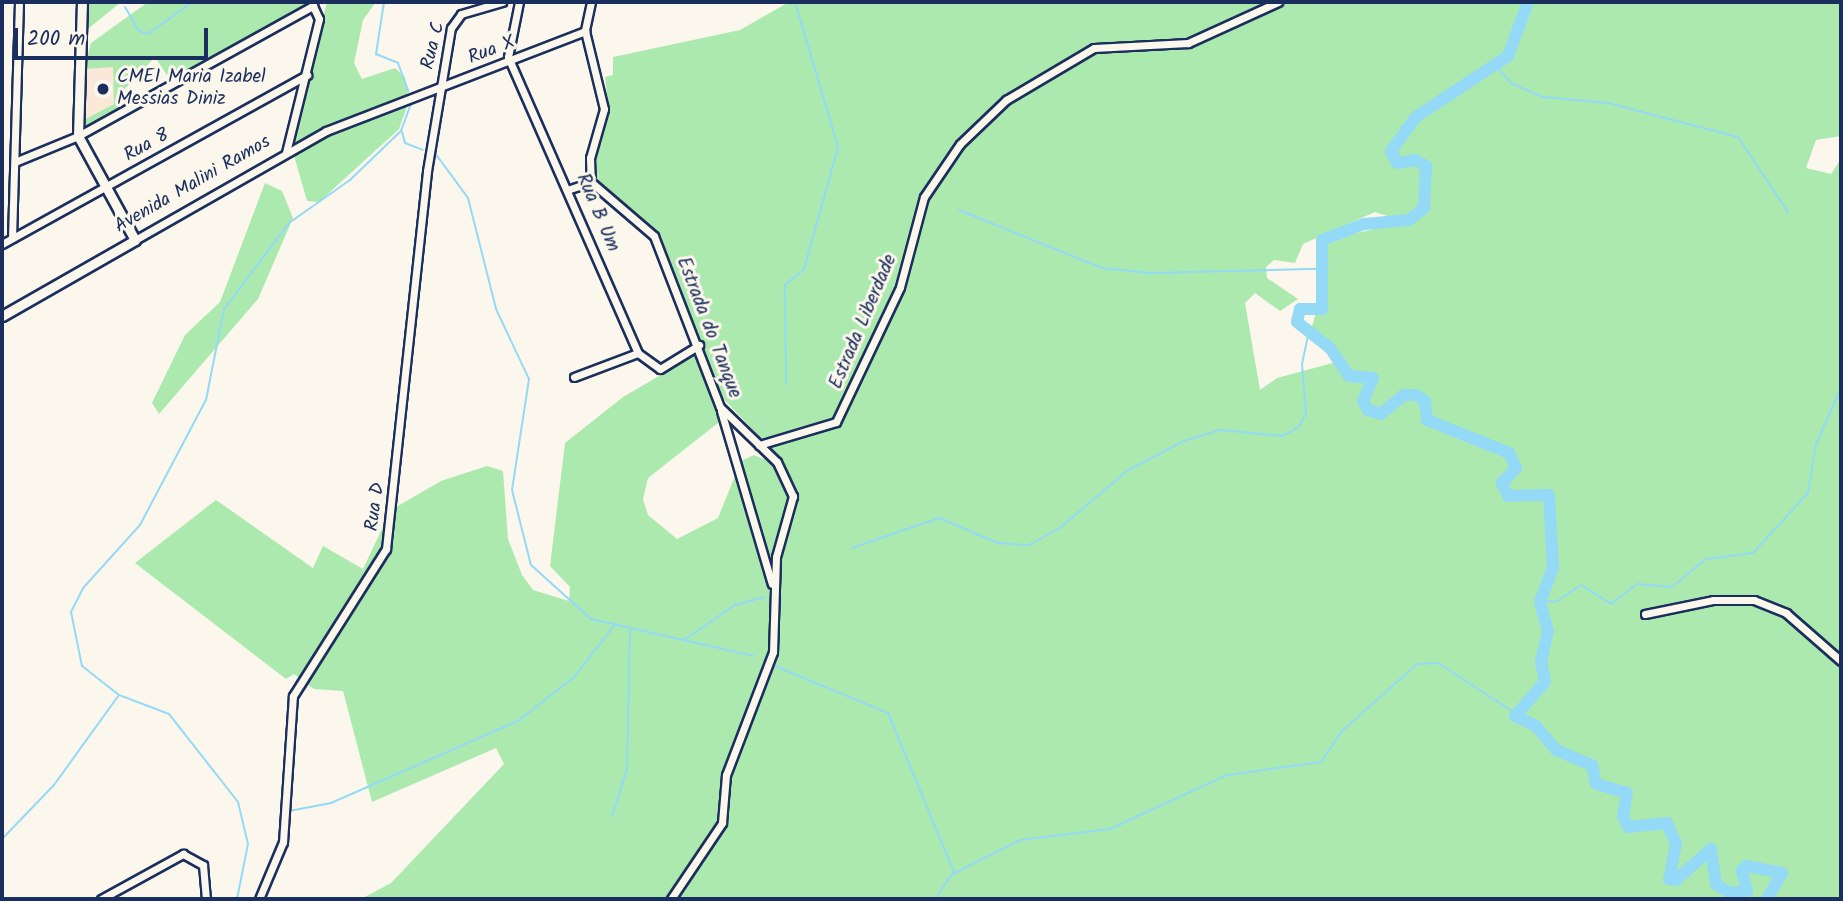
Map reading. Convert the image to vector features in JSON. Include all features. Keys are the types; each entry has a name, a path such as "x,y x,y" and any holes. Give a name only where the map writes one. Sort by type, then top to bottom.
{"street":[{"path":"12,239 20,2"},
{"path":"82,2 78,136 135,240"},
{"name":"Rua C","path":"440,88 453,22 502,2"},
{"path":"510,61 506,49 519,2"},
{"path":"570,189 592,182 590,158 604,109 585,31 591,2"},
{"name":"Estrada Liberdade","path":"759,444 836,422 896,297 924,197 960,144 1006,100 1094,48 1188,43 1278,2"},
{"path":"15,163 78,136 313,6 320,19 286,152"},
{"name":"Rua X","path":"408,99 585,31"},
{"name":"Rua B Um","path":"510,61 570,189 638,353"},
{"name":"Rua 8","path":"2,244 307,75"},
{"name":"Rua D","path":"258,899 283,842 293,696 386,549 440,88"},
{"name":"Avenida Malini Ramos","path":"2,316 286,152 408,99"},
{"name":"Estrada do Tanque","path":"592,182 654,236 699,345 720,407 783,471 793,496 774,592 773,652 726,775 722,824 671,899"},
{"path":"574,377 638,353 647,366 660,369 699,345"},
{"path":"720,407 774,592"},
{"path":"1645,614 1713,600 1754,600 1786,613 1841,661"},
{"path":"102,899 183,854 203,865 206,899"}],"shaded area":[{"name":"CMEI Maria Izabel Messias Diniz","path":"123,55 121,107 82,128 84,62"}],"green space":[{"path":"84,2 121,2 83,33"},
{"path":"148,2 315,2 170,80 155,57 122,92 121,107 82,128 82,121 114,104 113,67 84,69 91,43"},
{"path":"327,2 376,2 363,20 354,63 362,79 395,68 405,77 409,101 399,129 319,202 307,201 291,145"},
{"path":"789,2 1841,2 1841,136 1816,140 1806,168 1831,174 1841,159 1841,899 361,899 391,883 504,764 496,748 372,802 343,691 314,689 294,674 286,679 135,563 216,500 313,568 323,546 363,569 391,510 441,481 487,466 503,471 508,539 522,575 533,590 569,601 570,587 550,566 565,443 623,397 702,351 663,243 597,182 594,164 609,111 605,77 613,75 613,57 740,30","holes":["1375,212 1405,222 1317,242 1319,301 1312,327 1340,361 1277,378 1260,390 1245,303 1255,293 1280,311 1298,299 1267,278 1266,267 1274,260 1295,263 1303,244","718,393 774,452 766,460 754,455 741,461 718,518 677,539 648,515 643,499 648,478 718,423 722,416 712,394"]},
{"path":"265,183 282,191 293,218 258,299 159,414 152,403 185,335 220,302"}],"waterway":[{"path":"125,7 139,31 148,34 192,2"},
{"path":"384,2 376,54 398,63 408,91"},
{"path":"786,384 785,285 804,269 838,147 795,2"},
{"path":"1528,2 1508,56 1416,117 1391,151 1397,163 1415,160 1426,166 1424,208 1409,220 1364,224 1322,240 1322,309 1300,309 1297,322 1330,348 1349,376 1373,378 1363,401 1368,410 1381,414 1404,395 1416,395 1425,401 1427,420 1509,453 1516,468 1502,483 1508,496 1549,495 1553,568 1540,602 1548,631 1541,661 1545,682 1515,716 1536,726 1556,750 1592,765 1596,784 1627,793 1623,816 1628,827 1667,823 1676,844 1669,879 1676,880 1711,849 1716,884 1730,893 1747,891 1742,871 1746,866 1782,873 1767,899"},
{"path":"1492,62 1511,83 1542,97 1608,103 1738,137 1788,212"},
{"path":"237,899 248,844 238,802 169,714 119,695 82,666 71,612 84,587 140,525 206,400 224,309 289,223 350,180 401,131 410,106"},
{"path":"402,132 405,143 423,150"},
{"path":"435,153 468,198 496,309 529,379 512,490 531,565 591,619 754,656"},
{"path":"959,210 1102,268 1150,273 1319,269"},
{"path":"852,548 939,518 998,543 1029,545 1061,527 1127,471 1184,441 1221,430 1282,436 1299,427 1306,413 1302,364 1308,335"},
{"path":"1541,600 1556,602 1581,585 1611,604 1637,584 1672,587 1706,559 1753,553 1808,493 1816,444 1841,388"},
{"path":"684,640 735,605 765,597"},
{"path":"289,811 331,803 518,721 574,677 614,626"},
{"path":"612,816 627,769 630,630"},
{"path":"935,899 951,875 1020,840 1110,829 1227,775 1321,762 1341,732 1417,664 1438,663 1515,713"},
{"path":"775,666 888,713 954,872"},
{"path":"2,839 54,785 119,695"}],"place":[{"name":"CMEI Maria Izabel Messias Diniz","path":"103,89"}]}
